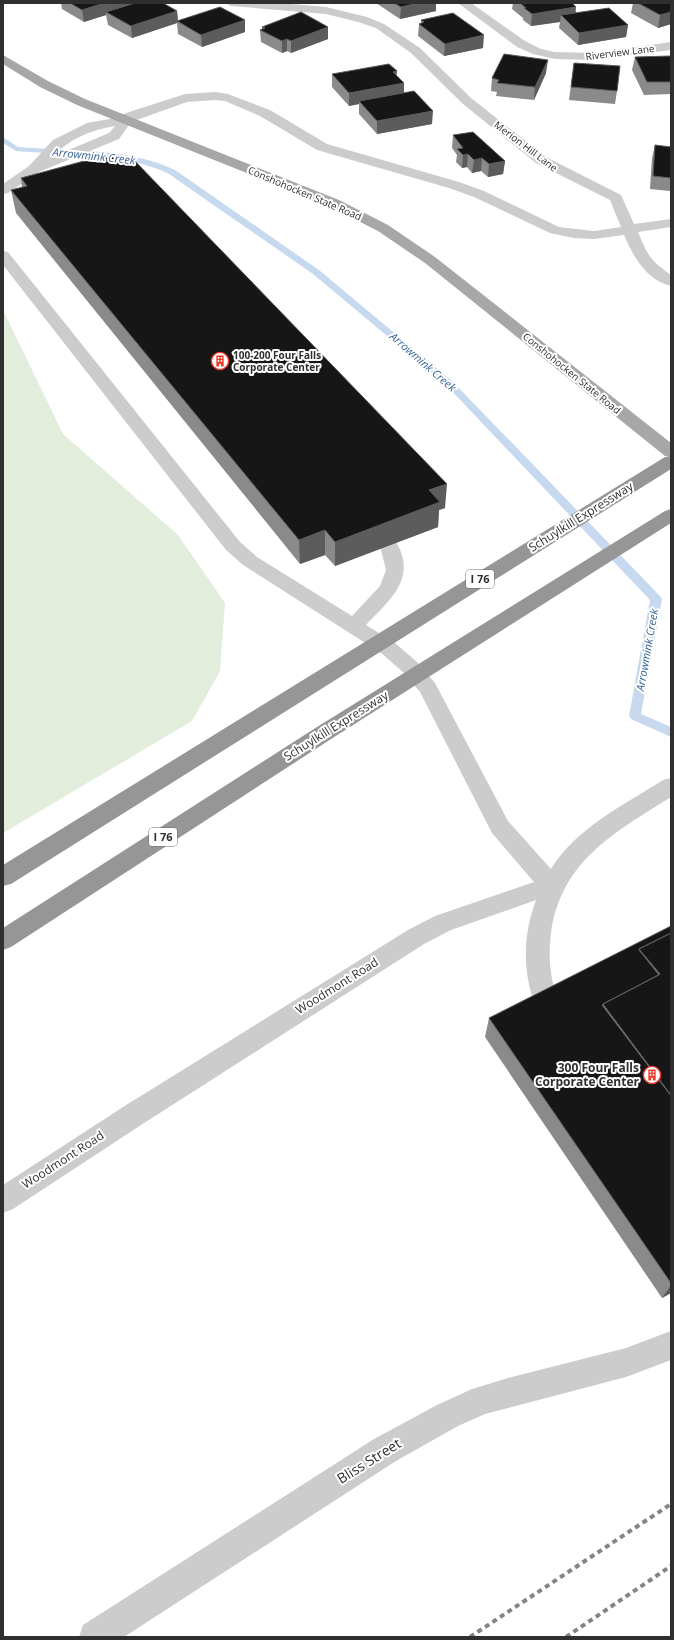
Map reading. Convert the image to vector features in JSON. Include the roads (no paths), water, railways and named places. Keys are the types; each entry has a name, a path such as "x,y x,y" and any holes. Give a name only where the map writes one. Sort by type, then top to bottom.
{"highway":[{"name":"Schuylkill Expressway","path":"3,877 671,461"},
{"name":"Schuylkill Expressway","path":"3,940 324,734 671,515"}],"main road":[{"name":"Conshohocken State Road","path":"3,59 62,93 124,120 334,203 383,228 430,260 671,452"}],"street":[{"name":"Merion Hill Lane","path":"231,3 334,7 381,27 406,43 468,102 542,160 574,178 608,192 616,198 641,257 648,266 671,282"},
{"name":"Riverview Lane","path":"464,3 521,44 549,53 566,56 596,57 671,46"},
{"path":"34,170 58,143 92,126 124,120 176,101 206,95 228,98 265,113 322,147 454,185 479,194 555,230 574,234 594,235 631,231 671,223"},
{"path":"3,190 34,170 114,136 124,120"},
{"path":"3,255 233,546 250,561 354,626 399,657 410,667 428,688 500,827 515,846 552,885"},
{"path":"354,626 389,589 395,570 388,546"},
{"path":"567,1040 546,1006 539,983 537,959 538,929 545,903 552,885 567,862 587,843 609,825 671,786"},
{"name":"Woodmont Road","path":"3,1200 132,1116 416,937 442,923 552,885"},
{"name":"Bliss Street","path":"95,1637 385,1450 429,1424 483,1400 537,1384 615,1367 649,1356 671,1345"}],"waterway":[{"name":"Arrowmink Creek","path":"3,139 16,149 134,158 158,165 172,172 316,272 450,384 656,599 635,716 671,732"}],"railway":[{"path":"470,1637 671,1504"},
{"path":"566,1637 671,1566"}],"place":[{"name":"100-200 Four Falls Corporate Center","path":"220,361"},
{"name":"300 Four Falls Corporate Center","path":"652,1075"}]}
